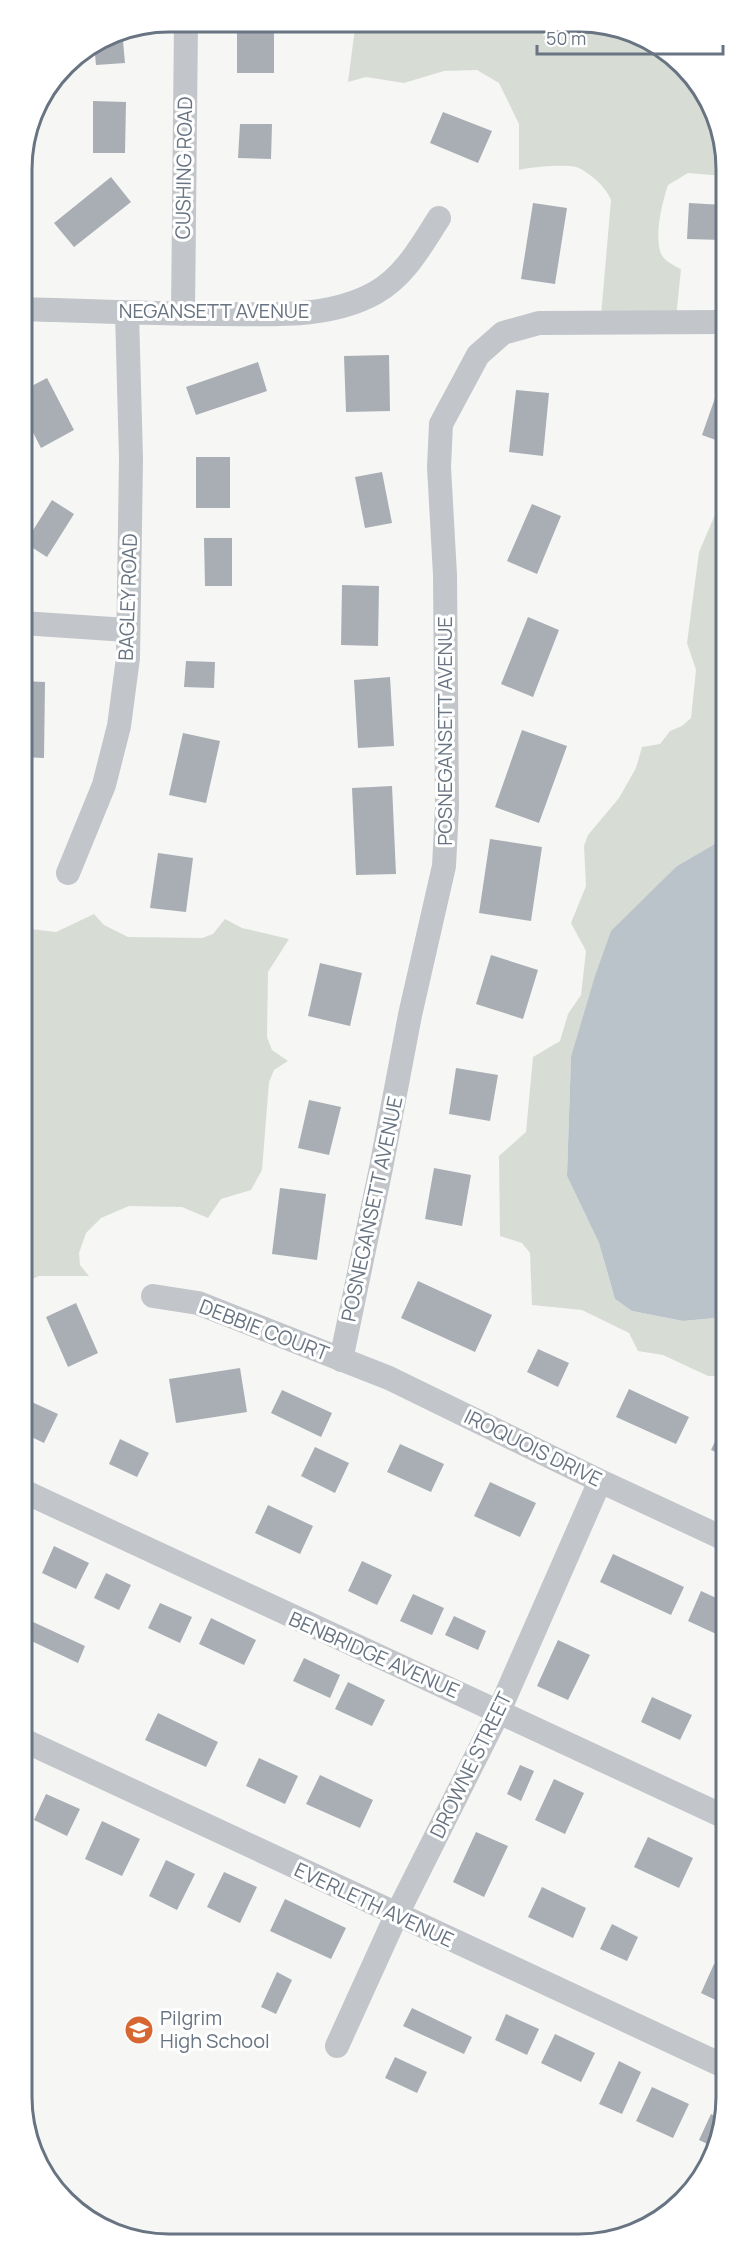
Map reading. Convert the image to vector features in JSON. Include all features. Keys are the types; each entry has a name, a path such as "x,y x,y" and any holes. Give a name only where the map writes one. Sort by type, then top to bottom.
{"street":[{"name":"CUSHING ROAD","path":"183,314 186,32"},
{"name":"NEGANSETT AVENUE","path":"32,309 183,314 301,313 341,307 375,293 407,268 439,218"},
{"name":"BAGLEY ROAD","path":"69,873 104,785 119,726 128,658 131,459 127,313"},
{"name":"POSNEGANSETT AVENUE","path":"341,1360 410,1015 444,866 447,807 445,575 439,467 441,424 478,355 502,333 539,323 716,322"},
{"path":"32,624 127,630"},
{"name":"DEBBIE COURT","path":"153,1296 198,1303 341,1360"},
{"name":"IROQUOIS DRIVE","path":"341,1360 389,1378 715,1534"},
{"name":"DROWNE STREET","path":"337,2046 396,1916 499,1711 600,1481"},
{"name":"BENBRIDGE AVENUE","path":"32,1495 715,1812"},
{"name":"EVERLETH AVENUE","path":"32,1744 396,1916 715,2062"}],"shaded area":[{"path":"354,32 597,33 623,39 662,60 687,85 701,108 713,142 716,168 716,175 688,173 668,185 658,235 663,257 681,269 676,318 601,316 611,200 606,190 598,182 579,168 559,166 519,170 519,124 499,83 477,70 444,71 404,83 366,77 348,82"},
{"path":"716,513 716,842 677,866 571,1057 567,1176 599,1243 615,1299 632,1311 683,1321 715,1318 715,1376 708,1376 663,1355 638,1351 629,1333 582,1310 532,1305 530,1253 522,1243 500,1236 499,1156 526,1132 533,1057 560,1041 568,1014 581,995 586,951 571,923 586,886 584,846 588,835 619,798 636,768 642,747 660,744 670,731 682,726 691,718 696,670 687,643 699,552"},
{"path":"716,842 715,1318 683,1321 632,1311 615,1299 599,1243 567,1176 571,1057 611,931 677,866"},
{"path":"94,914 104,925 128,937 202,938 213,934 225,919 242,928 289,939 268,972 267,1037 272,1050 288,1061 274,1070 269,1082 262,1170 251,1190 221,1199 208,1218 182,1207 129,1206 101,1218 86,1233 79,1253 80,1265 89,1276 39,1276 32,1279 32,929 56,932"}],"building":[{"path":"237,32 274,32 274,73 237,73"},
{"path":"123,39 125,63 96,65 95,53"},
{"path":"93,101 126,102 125,153 93,153"},
{"path":"443,112 492,131 478,163 430,143"},
{"path":"240,124 272,124 271,159 238,158"},
{"path":"111,177 131,202 74,247 54,223"},
{"path":"533,203 567,208 555,284 521,279"},
{"path":"689,203 716,205 716,240 687,239"},
{"path":"389,355 390,411 346,412 344,356"},
{"path":"258,362 267,391 196,415 186,387"},
{"path":"47,378 74,430 41,448 32,430 32,386"},
{"path":"516,390 549,393 543,456 509,452"},
{"path":"715,398 716,398 716,440 702,435"},
{"path":"196,457 230,457 230,508 196,508"},
{"path":"382,472 392,523 365,528 355,477"},
{"path":"52,500 74,514 47,557 32,547 32,532"},
{"path":"532,504 561,516 537,574 507,561"},
{"path":"204,538 232,538 232,586 205,586"},
{"path":"342,585 379,586 378,646 341,645"},
{"path":"528,617 559,630 533,697 501,684"},
{"path":"186,661 215,662 214,688 184,687"},
{"path":"390,677 394,746 358,748 354,680"},
{"path":"32,681 45,682 44,758 32,757"},
{"path":"522,730 567,746 539,823 495,807"},
{"path":"183,733 220,741 206,803 169,795"},
{"path":"392,786 396,874 356,875 352,788"},
{"path":"490,839 542,847 531,921 479,913"},
{"path":"158,853 193,858 186,912 150,908"},
{"path":"491,955 538,970 523,1019 476,1004"},
{"path":"320,963 362,973 350,1026 308,1016"},
{"path":"456,1068 498,1075 490,1121 449,1114"},
{"path":"309,1100 341,1107 329,1155 298,1148"},
{"path":"434,1168 471,1175 462,1226 425,1219"},
{"path":"280,1188 326,1194 317,1260 272,1254"},
{"path":"418,1281 492,1315 475,1352 401,1318"},
{"path":"76,1303 98,1353 68,1367 46,1317"},
{"path":"538,1349 569,1363 558,1387 527,1372"},
{"path":"240,1368 247,1412 176,1423 169,1379"},
{"path":"629,1389 689,1417 676,1444 616,1417"},
{"path":"282,1390 332,1413 321,1437 271,1413"},
{"path":"32,1402 58,1414 44,1443 32,1437"},
{"path":"120,1439 149,1453 137,1477 109,1464"},
{"path":"715,1441 715,1452 711,1450"},
{"path":"400,1444 444,1464 431,1492 387,1472"},
{"path":"315,1447 349,1463 335,1493 301,1476"},
{"path":"490,1482 536,1503 520,1537 474,1516"},
{"path":"268,1505 313,1526 300,1554 255,1533"},
{"path":"54,1546 89,1563 76,1589 42,1573"},
{"path":"613,1554 684,1587 671,1615 600,1582"},
{"path":"362,1561 392,1575 377,1605 348,1591"},
{"path":"106,1573 131,1585 119,1610 94,1598"},
{"path":"701,1591 715,1598 715,1634 688,1621"},
{"path":"413,1594 444,1608 432,1635 400,1621"},
{"path":"160,1603 192,1617 180,1643 148,1628"},
{"path":"454,1616 486,1631 478,1650 445,1635"},
{"path":"211,1618 256,1640 244,1665 199,1644"},
{"path":"32,1621 85,1646 78,1663 32,1641"},
{"path":"558,1640 590,1655 568,1700 537,1686"},
{"path":"304,1658 340,1675 330,1698 293,1681"},
{"path":"348,1682 385,1700 372,1726 335,1709"},
{"path":"652,1697 692,1715 680,1740 641,1722"},
{"path":"158,1713 218,1742 206,1767 145,1740"},
{"path":"259,1758 298,1776 285,1804 246,1786"},
{"path":"520,1765 534,1771 521,1801 507,1794"},
{"path":"320,1775 373,1800 360,1828 306,1804"},
{"path":"554,1779 584,1793 565,1834 535,1820"},
{"path":"46,1794 80,1809 67,1836 34,1820"},
{"path":"102,1821 140,1839 122,1876 85,1859"},
{"path":"476,1832 508,1846 484,1897 453,1882"},
{"path":"648,1837 693,1858 679,1888 634,1867"},
{"path":"166,1860 195,1874 177,1910 149,1896"},
{"path":"224,1872 257,1887 240,1923 207,1907"},
{"path":"542,1887 586,1908 573,1938 528,1917"},
{"path":"285,1899 346,1928 331,1959 270,1931"},
{"path":"612,1924 638,1937 627,1961 600,1949"},
{"path":"714,1964 715,1964 715,2000 701,1993"},
{"path":"277,1972 292,1980 276,2014 261,2007"},
{"path":"412,2008 472,2037 464,2054 403,2026"},
{"path":"506,2014 539,2029 527,2055 495,2040"},
{"path":"555,2034 595,2053 581,2082 541,2063"},
{"path":"395,2057 427,2072 417,2093 385,2078"},
{"path":"619,2061 641,2072 622,2114 599,2104"},
{"path":"652,2087 689,2104 673,2138 636,2121"},
{"path":"711,2114 714,2116 707,2144 699,2140"}],"place":[{"name":"Pilgrim High School","path":"139,2030"}]}
